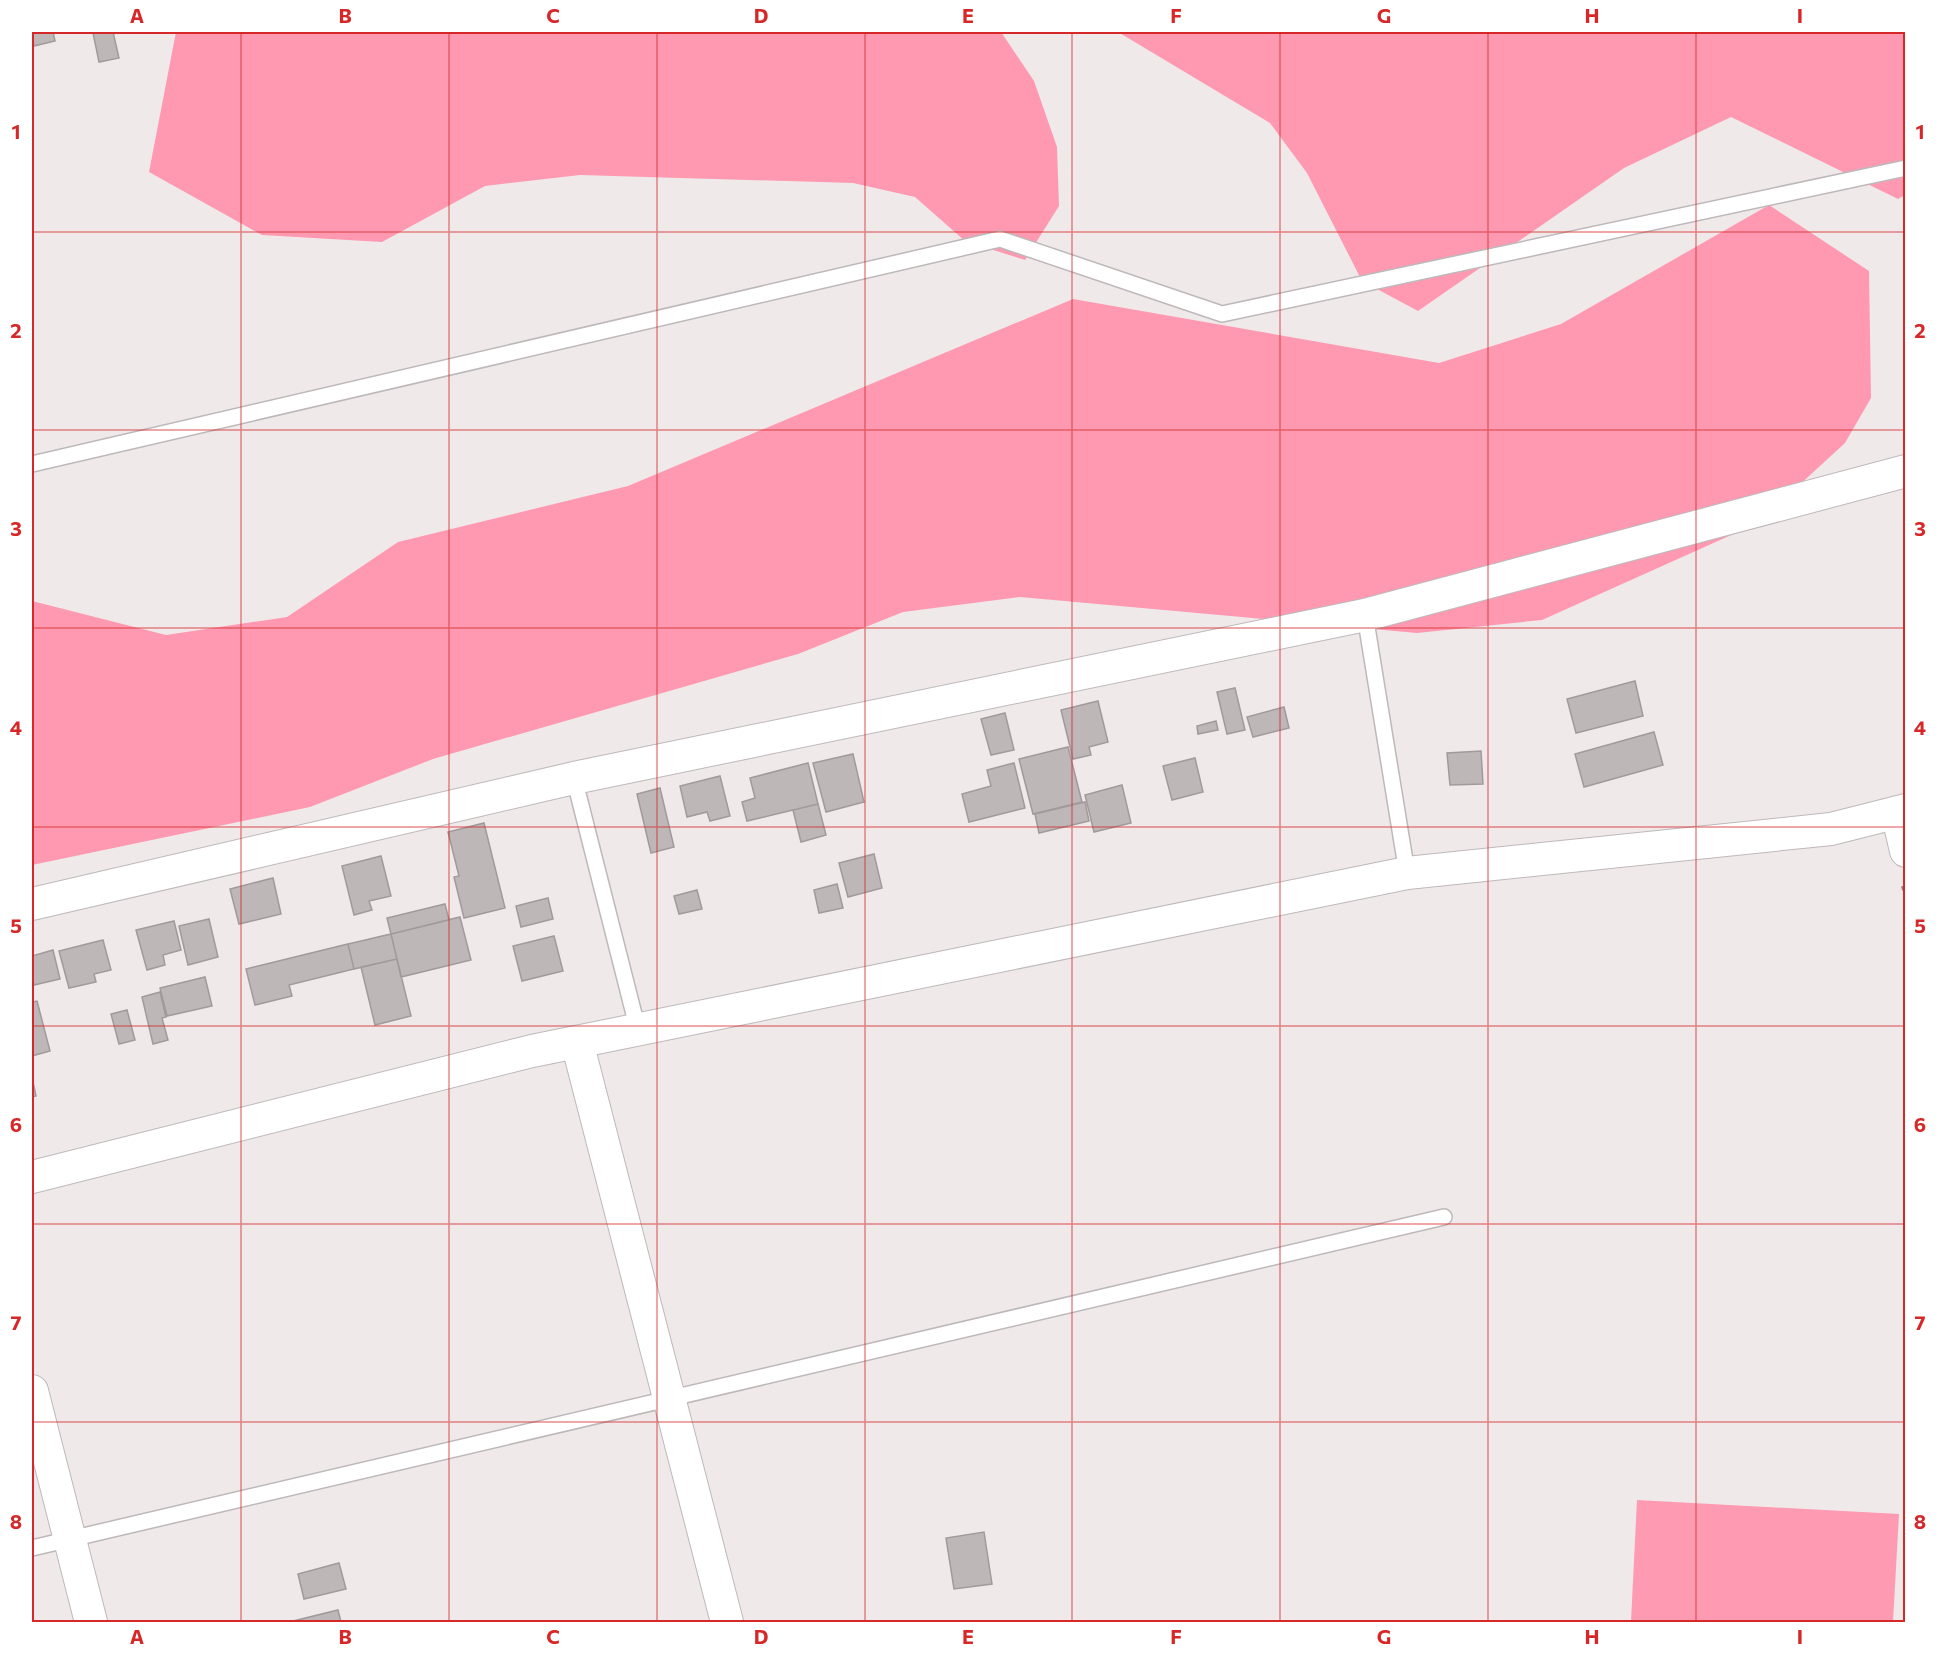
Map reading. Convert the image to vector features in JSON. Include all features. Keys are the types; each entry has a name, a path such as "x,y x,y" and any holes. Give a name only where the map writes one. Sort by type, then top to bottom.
{"street":[{"path":"32,904 574,778 1365,615 1905,471"},
{"path":"32,1177 532,1051 1407,873 1831,829 1901,811 1905,851"},
{"path":"578,1042 728,1623"},
{"path":"32,1391 91,1623"}],"lane":[{"path":"32,464 1000,239 1222,314 1905,168"},
{"path":"1365,615 1407,873"},
{"path":"574,778 638,1030"},
{"path":"32,1548 1444,1217"}],"shaded area":[{"path":"176,32 1001,32 1034,81 1057,147 1059,206 1025,260 965,241 915,197 853,183 580,175 485,186 382,242 262,235 149,172"},
{"path":"1118,32 1905,32 1905,195 1898,199 1731,117 1624,168 1418,311 1362,281 1307,173 1270,123"},
{"path":"1769,205 1869,271 1871,398 1845,443 1758,523 1542,620 1417,633 1020,597 903,612 798,654 433,759 310,807 32,865 32,601 166,635 287,617 398,542 628,486 1073,299 1439,363 1561,324"},
{"path":"1637,1500 1899,1514 1893,1622 1631,1622"}],"building":[{"path":"32,32 53,32 55,41 34,46"},
{"path":"113,32 119,58 99,62 93,33"},
{"path":"1635,681 1643,716 1576,733 1567,699"},
{"path":"1235,688 1245,730 1227,734 1217,692"},
{"path":"1098,701 1108,742 1089,747 1091,755 1073,759 1061,710"},
{"path":"1284,707 1289,728 1253,737 1247,717"},
{"path":"1005,713 1014,750 991,755 981,719"},
{"path":"1216,721 1218,730 1198,734 1197,726"},
{"path":"1654,732 1663,765 1584,787 1575,754"},
{"path":"1068,747 1082,802 1033,814 1019,759"},
{"path":"1481,751 1483,784 1450,785 1447,753"},
{"path":"853,754 864,802 826,812 813,763"},
{"path":"1195,758 1203,792 1172,800 1163,766"},
{"path":"808,763 818,804 747,821 742,802 755,798 750,778"},
{"path":"1014,763 1025,808 969,822 962,794 991,786 987,770"},
{"path":"720,776 730,816 710,821 707,812 687,817 680,786"},
{"path":"1122,785 1131,823 1094,832 1085,795"},
{"path":"660,788 674,847 651,853 637,794"},
{"path":"1085,802 1089,821 1039,833 1035,814"},
{"path":"818,804 826,835 801,842 793,810"},
{"path":"484,823 505,908 464,918 454,877 459,876 448,832"},
{"path":"874,854 882,888 848,897 839,863"},
{"path":"381,856 391,896 369,901 372,910 354,915 342,866"},
{"path":"273,878 281,914 239,924 230,889"},
{"path":"837,884 843,908 819,913 814,890"},
{"path":"697,890 702,909 679,914 674,896"},
{"path":"548,898 553,919 521,927 516,906"},
{"path":"445,904 449,920 391,934 387,918"},
{"path":"460,917 471,960 401,977 391,934"},
{"path":"209,919 218,957 188,965 179,926"},
{"path":"174,921 181,950 163,955 165,965 147,970 136,930"},
{"path":"391,934 397,959 354,969 348,944"},
{"path":"554,936 563,971 522,981 513,946"},
{"path":"103,940 111,970 94,974 96,982 69,988 59,951"},
{"path":"348,944 354,969 289,985 292,996 255,1005 246,969"},
{"path":"53,950 60,979 34,985 32,956"},
{"path":"397,959 411,1016 375,1025 361,967"},
{"path":"205,977 212,1006 167,1016 160,988"},
{"path":"160,992 166,1017 162,1018 168,1040 153,1044 142,997"},
{"path":"37,1001 50,1051 32,1056 32,1002"},
{"path":"127,1010 135,1040 119,1044 111,1014"},
{"path":"32,1077 36,1096 32,1097"},
{"path":"984,1532 992,1584 954,1589 946,1538"},
{"path":"339,1563 346,1589 304,1599 298,1574"},
{"path":"338,1610 341,1622 289,1622"}]}
